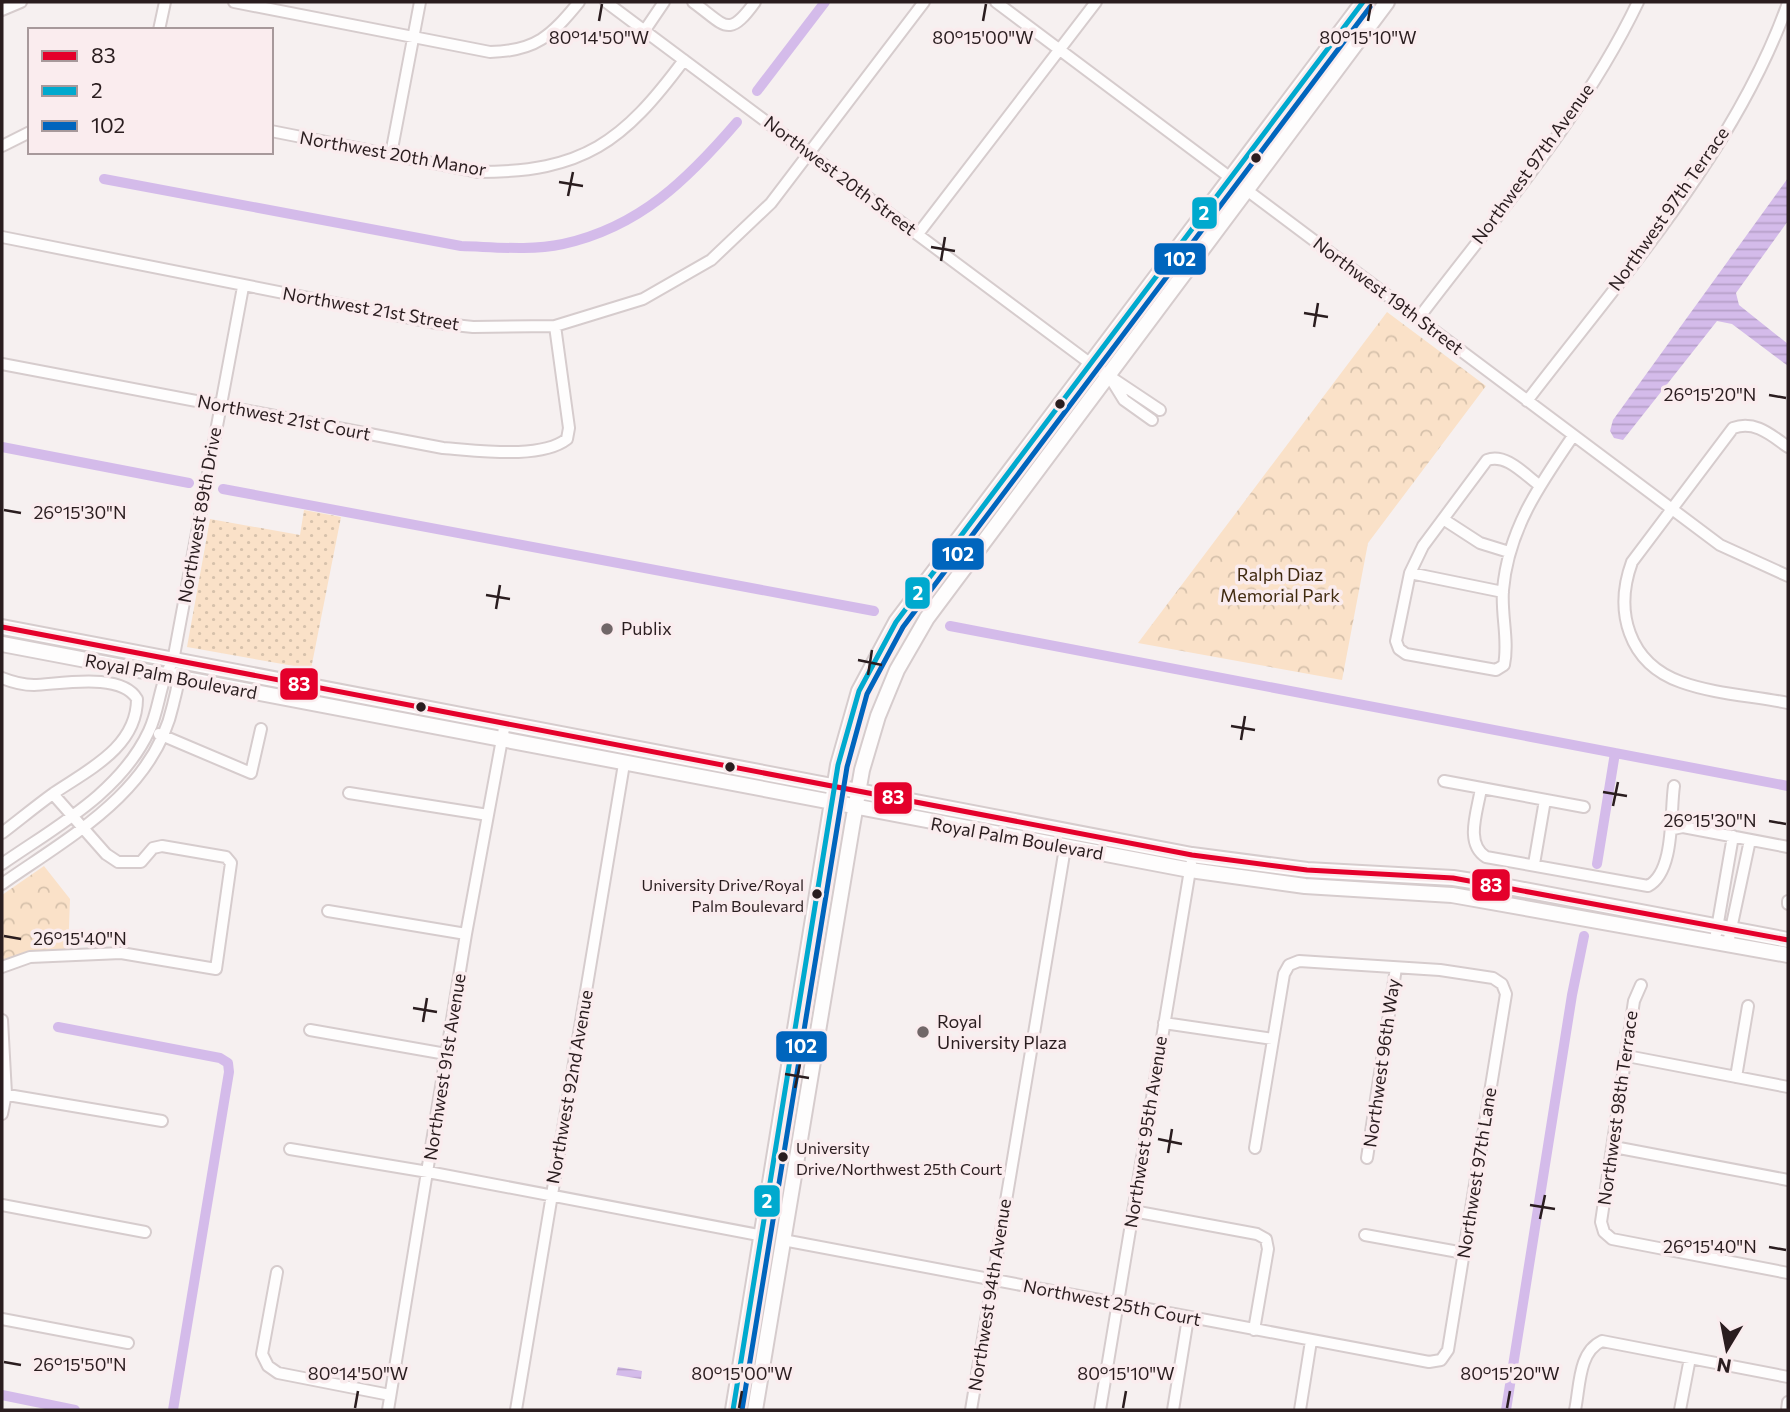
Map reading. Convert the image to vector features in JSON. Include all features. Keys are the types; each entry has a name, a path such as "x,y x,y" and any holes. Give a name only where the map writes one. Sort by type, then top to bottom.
{"main road":[{"path":"733,1410 764,1236 835,785 852,711 887,636 995,488 1363,2"},
{"path":"755,1410 855,808 878,716 897,670 927,618 1387,2"},
{"path":"988,536 998,505 995,488"},
{"name":"Royal Palm Boulevard","path":"2,627 859,789 1192,855 1307,870 1453,878 1723,935 1788,955"},
{"name":"Royal Palm Boulevard","path":"2,644 1190,870 1305,886 1452,895 1723,935 1788,940"},
{"path":"1016,838 1052,826"},
{"path":"771,1188 774,1230 783,1240"},
{"path":"764,1236 774,1252 774,1296"}],"street":[{"path":"2,10 21,2"},
{"path":"159,28 165,2"},
{"path":"234,2 284,7 490,52 514,51 536,44 556,30 579,2"},
{"path":"391,154 420,2"},
{"name":"Northwest 20th Street","path":"606,2 1091,364 1160,410"},
{"path":"645,30 664,2"},
{"path":"694,2 724,25 731,27 738,24 755,2"},
{"name":"Northwest 21st Street","path":"2,237 435,323 486,327 555,326 643,299 711,260 771,204 924,2"},
{"name":"Northwest 19th Street","path":"996,2 1670,509 1720,545 1788,576"},
{"path":"918,234 1096,2"},
{"name":"Northwest 97th Avenue","path":"1418,319 1583,100 1622,36 1639,2"},
{"name":"Northwest 97th Terrace","path":"1527,401 1706,162 1746,94 1788,3"},
{"name":"Northwest 20th Manor","path":"273,131 478,172 512,172 570,159 623,132 648,108 684,60"},
{"path":"2,146 28,133"},
{"name":"Northwest 89th Drive","path":"2,864 108,787 132,760 150,730 163,676 173,661 243,287"},
{"name":"Northwest 21st Court","path":"2,364 443,448 504,452 544,449 567,439 569,428 555,326"},
{"name":"Northwest 20th Street","path":"1108,374 1124,400 1152,420"},
{"path":"1788,447 1760,428 1744,424 1733,428 1632,562 1624,584 1626,629 1636,648 1652,667 1680,682 1788,703"},
{"path":"1539,485 1496,457 1487,460 1423,546 1410,573 1396,640 1399,649 1406,654 1496,670 1504,665 1506,653 1503,592 1509,552 1521,519 1539,485 1573,436"},
{"path":"1443,519 1480,543 1509,552"},
{"path":"1410,573 1503,592"},
{"name":"Northwest 89th Drive","path":"2,884 84,827 122,796 164,736 178,678 173,661"},
{"path":"2,678 33,685 86,681 127,688 137,699 137,708 119,746 106,760 53,794 2,833"},
{"name":"Northwest 91st Avenue","path":"388,1410 466,934 505,723"},
{"path":"150,730 251,773 261,729"},
{"name":"Northwest 92nd Avenue","path":"516,1410 624,764"},
{"path":"1444,781 1584,807"},
{"path":"1481,788 1473,842 1477,851 1486,857 1648,886 1657,881 1663,871 1673,829 1669,819 1674,786"},
{"path":"349,793 488,815"},
{"path":"2,967 30,957 121,953 216,969 231,863 226,858 162,846 153,848 141,862 118,862 106,854 74,814 53,794"},
{"path":"1534,864 1545,800"},
{"path":"1673,829 1683,827 1788,847"},
{"path":"1723,935 1732,836"},
{"path":"1723,935 1750,840"},
{"name":"Northwest 94th Avenue","path":"971,1410 1065,848"},
{"name":"Northwest 95th Avenue","path":"1100,1410 1192,855"},
{"path":"328,911 466,934"},
{"path":"1255,1148 1284,974 1289,965 1299,961 1396,968"},
{"name":"Northwest 97th Lane","path":"1396,968 1440,970 1493,978 1502,984 1506,994 1448,1350 1441,1360"},
{"name":"Northwest 96th Way","path":"1367,1158 1396,968"},
{"name":"Northwest 98th Terrace","path":"1641,985 1634,1001 1601,1222 1604,1232 1612,1239 1788,1273"},
{"path":"1736,1077 1748,1006"},
{"path":"2,1020 2,1114"},
{"path":"1164,1023 1273,1039"},
{"path":"310,1030 446,1054"},
{"path":"1627,1056 1788,1087"},
{"path":"4,1094 162,1121"},
{"path":"1614,1147 1788,1180"},
{"path":"290,1149 428,1172 764,1236"},
{"path":"2,1205 145,1232"},
{"path":"1133,1211 1257,1234 1266,1240 1268,1249 1254,1330"},
{"path":"1365,1235 1464,1253"},
{"name":"Northwest 25th Court","path":"783,1240 1311,1341 1429,1362 1441,1360"},
{"path":"277,1272 262,1354 268,1366 278,1373 390,1395"},
{"path":"1173,1410 1188,1318"},
{"path":"2,1319 128,1343"},
{"path":"1300,1410 1311,1341"},
{"path":"1575,1410 1585,1357 1592,1346 1602,1342 1788,1377"},
{"path":"1681,1410 1690,1358"},
{"path":"1787,1410 1788,1402"}],"green space":[{"name":"Ralph Diaz Memorial Park","path":"1387,312 1486,386 1368,543 1342,680 1138,643"},
{"path":"304,510 341,517 311,669 187,647 210,519 300,535"},
{"path":"44,866 70,899 68,954 2,967 2,895"}],"shaded area":[{"path":"1788,178 1788,221 1736,293 1739,305 1788,344 1788,366 1732,324 1717,321 1623,440 1614,438 1610,431 1613,420"},
{"path":"618,1367 642,1371 641,1379 616,1375"}],"waterway":[{"path":"757,91 825,2"},
{"path":"104,179 461,246 538,247 563,244 591,236 639,213 681,181 737,122"},
{"path":"2,447 189,483"},
{"path":"223,489 874,611"},
{"path":"950,626 1788,786"},
{"path":"1597,864 1615,753"},
{"path":"1506,1410 1572,995 1584,936"},
{"path":"58,1027 220,1058 228,1063 229,1072 173,1410"},
{"path":"2,1395 75,1410"}],"transit line":[{"name":"2","path":"733,1410 838,765 859,691 896,622 1363,2"},
{"name":"102","path":"742,1410 847,767 867,694 903,627 1370,7"},
{"name":"83","path":"2,627 1192,855 1307,870 1453,878 1788,940"}],"place":[{"name":"Publix","path":"607,629"},
{"name":"University Drive/Royal Palm Boulevard","path":"817,894"},
{"name":"Royal University Plaza","path":"923,1032"},
{"name":"University Drive/Northwest 25th Court","path":"783,1157"}]}
